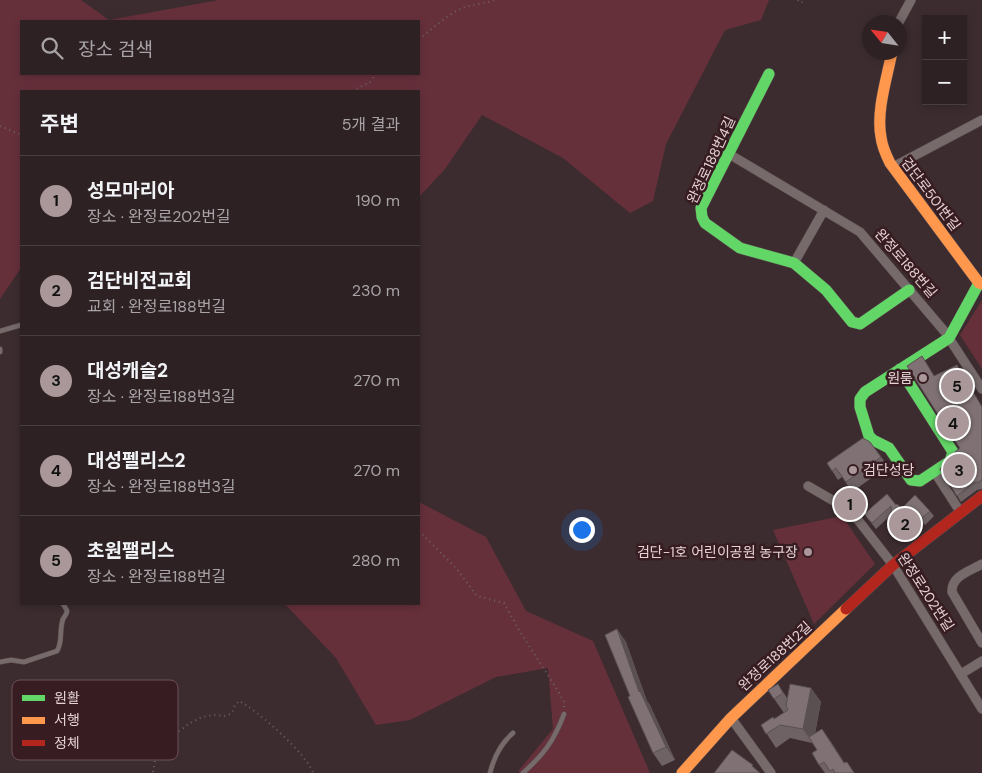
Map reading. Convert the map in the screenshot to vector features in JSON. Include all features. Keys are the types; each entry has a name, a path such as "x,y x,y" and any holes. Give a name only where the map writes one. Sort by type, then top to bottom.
{"street":[{"path":"903,15 911,0"},
{"name":"검단로501번길","path":"890,60 881,108 880,131 884,151 893,167 980,283"},
{"name":"완정로188번4길","path":"769,74 702,208 702,217 706,223 740,248 794,263 826,290 852,322 860,324 909,290"},
{"path":"893,167 982,120"},
{"name":"완정로188번길","path":"729,154 860,232 949,338 982,389"},
{"path":"794,263 824,210"},
{"path":"900,370 953,452 950,461 920,481 911,480 890,448 869,436 860,407 860,399 865,392 949,338 980,283"},
{"path":"934,471 961,513"},
{"name":"완정로202번길","path":"808,486 851,512 894,565 982,709"},
{"path":"894,565 982,496"},
{"path":"982,564 956,579 952,586 952,592 982,643"},
{"name":"완정로188번2길","path":"682,773 731,718 894,565"},
{"path":"961,674 982,661"},
{"path":"731,718 771,773"}],"lane":[{"path":"0,331 20,326"},
{"path":"0,662 11,660 24,662 57,651 60,645 63,620 67,612 64,605"},
{"path":"522,773 538,759 550,744 558,731 564,714"},
{"path":"490,773 498,751 505,740 513,733"}],"path":[{"path":"420,39 458,9 495,0"},
{"path":"798,0 801,4 805,0"},
{"path":"354,90 370,82 375,75"},
{"path":"0,126 20,135"},
{"path":"420,532 456,568 477,596 504,602 519,630 564,702 564,714"},
{"path":"178,732 202,717 226,716 232,713 239,700 273,726 299,752 313,773"}],"shaded area":[{"path":"0,0 81,0 109,20 219,0 769,0 761,20 725,30 666,144 653,201 630,213 563,158 482,115 445,169 420,196 420,90 20,90 20,269 0,299"},
{"path":"982,300 982,369 960,335"},
{"path":"420,503 486,537 526,611 593,641 650,773 519,773 519,770 553,729 548,668 496,677 410,720 376,725 336,658 286,605 420,605"},
{"path":"842,516 875,564 814,624 773,530"}],"building":[{"path":"922,356 934,376 957,365 982,407 982,480 973,483 957,496 940,469 951,461 955,452 960,448 907,366"},
{"path":"863,438 870,442 881,457 846,482 836,468 832,471 827,463"},
{"path":"887,494 896,505 902,508 915,495 930,511 921,519 918,516 908,532 892,534 891,506 872,523 864,514"},
{"path":"617,629 639,692 666,747 653,753 628,697 630,696 605,635"},
{"path":"778,684 783,693 774,699 768,690"},
{"path":"790,684 811,688 803,729 780,725 766,734 761,725 788,710 786,706"},
{"path":"822,729 844,763 847,762 854,773 835,773 833,769 830,771 824,762 819,765 812,753 817,750 809,737"},
{"path":"732,750 753,765 760,773 714,773"}],"traffic: fast":[{"path":"769,74 701,208 705,223 740,248 794,263 826,290 852,322 860,324 909,290"},
{"path":"900,369 953,452 950,461 920,481 911,480 889,448 869,436 860,407 860,399 865,392 949,338 979,283"}],"traffic: slow":[{"path":"890,60 880,116 884,150 890,163 979,283 982,284"},
{"path":"682,773 731,718 846,609"}],"traffic: jam":[{"path":"846,609 893,565 982,496"}],"place":[{"name":"원룸","path":"923,378"},
{"name":"초원팰리스","path":"957,386"},
{"name":"대성펠리스2","path":"953,423"},
{"name":"검단성당","path":"853,470"},
{"name":"대성캐슬2","path":"959,470"},
{"name":"성모마리아","path":"850,504"},
{"name":"검단비전교회","path":"905,524"},
{"name":"검단-1호 어린이공원 농구장","path":"808,552"}]}
